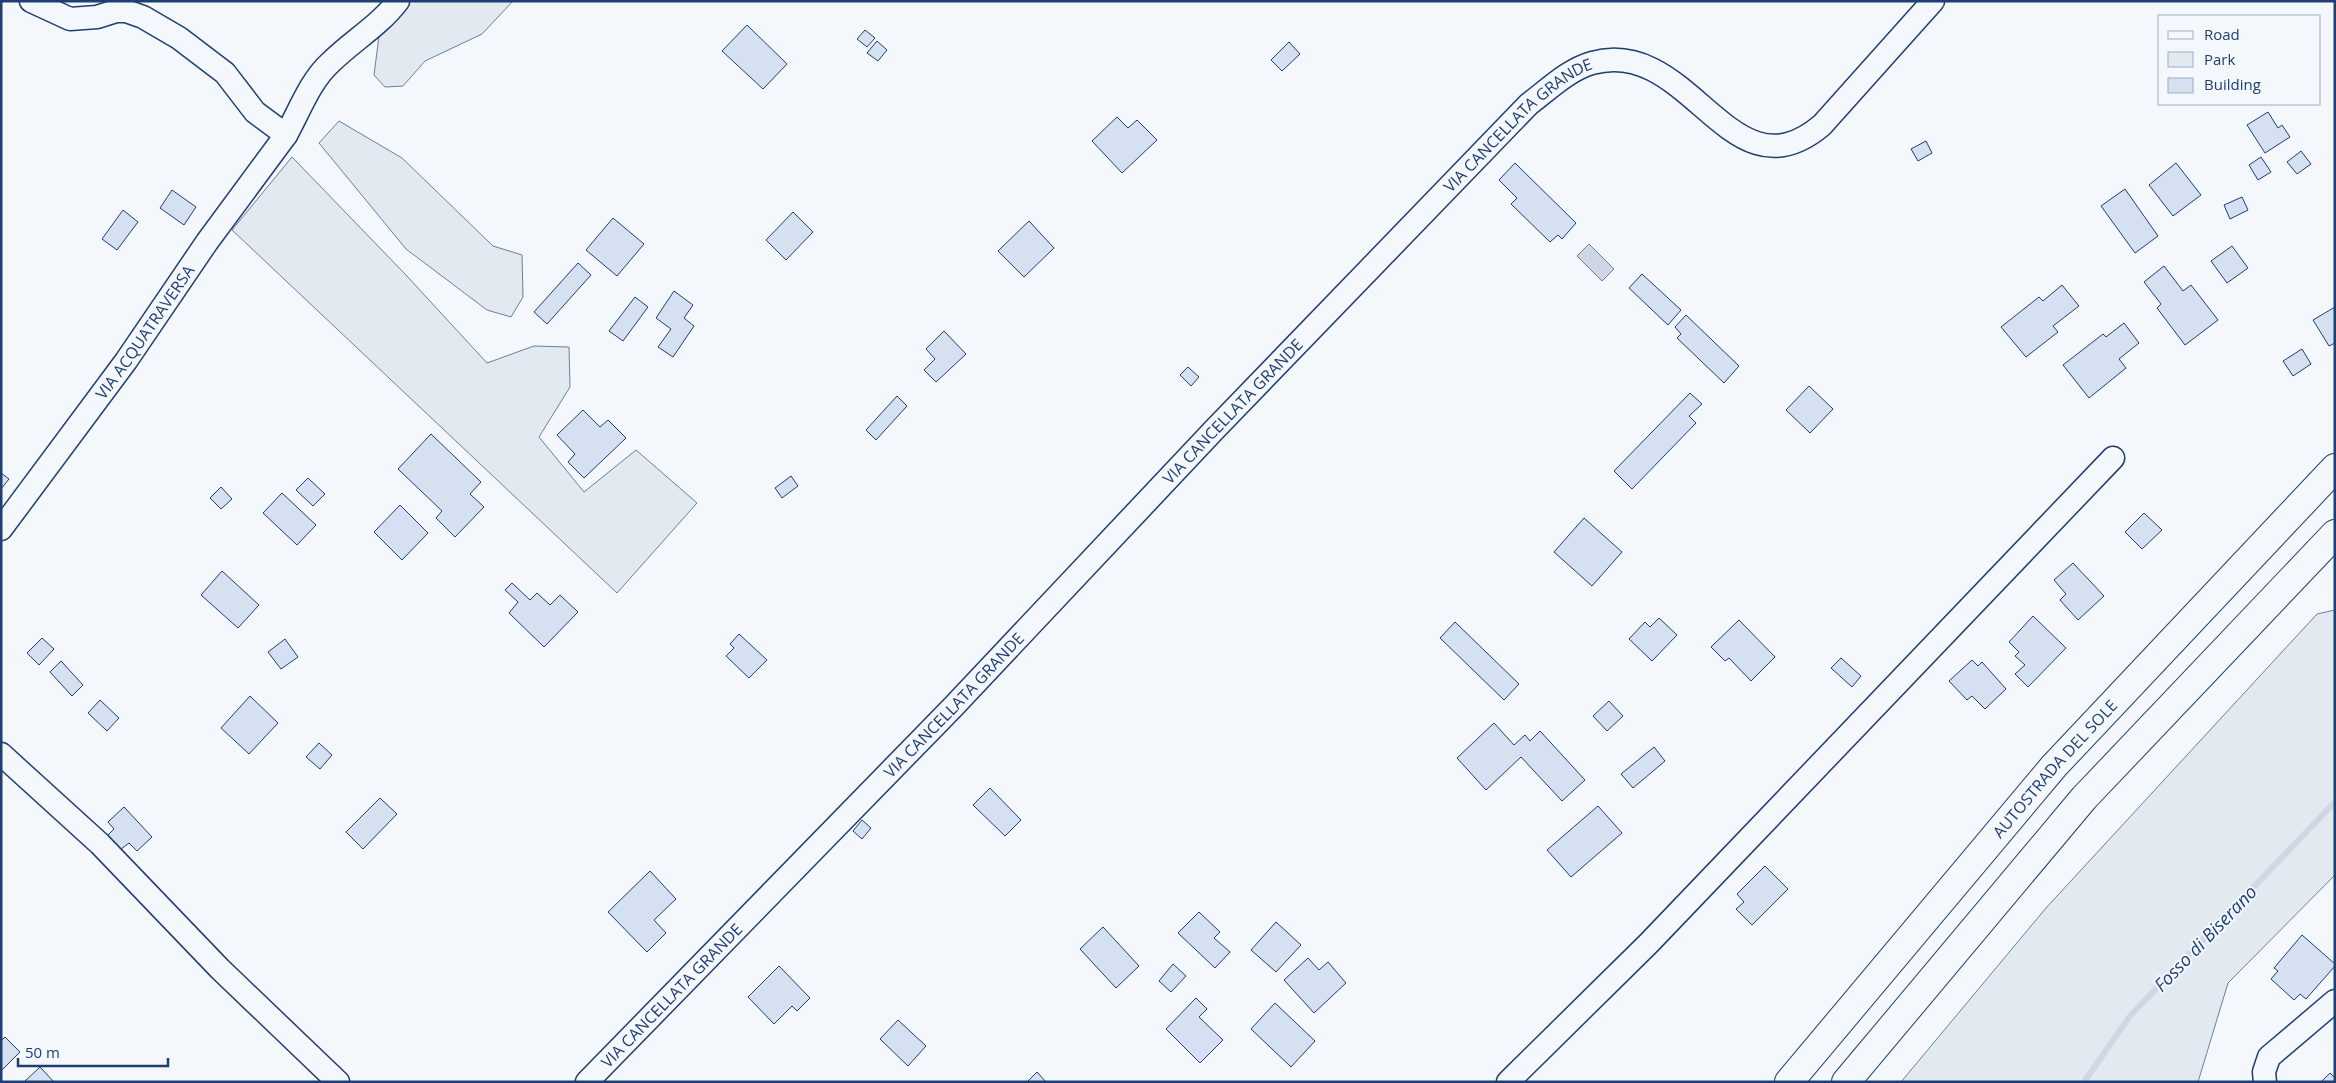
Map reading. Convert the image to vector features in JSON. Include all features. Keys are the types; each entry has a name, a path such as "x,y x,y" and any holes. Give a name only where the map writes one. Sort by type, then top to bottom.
{"highway":[{"name":"AUTOSTRADA DEL SOLE","path":"1789,1082 2054,766 2335,468"},
{"path":"1846,1082 2084,798 2335,534"}],"street":[{"path":"31,1 70,19 97,17 116,11 126,11 143,17 179,38 225,73 255,112 286,135"},
{"name":"VIA ACQUATRAVERSA","path":"1,529 126,361 207,242 286,135 312,88 328,64 373,27 398,1"},
{"name":"VIA CANCELLATA GRANDE","path":"587,1082 953,706 1227,416 1537,98 1574,70 1592,63 1610,60 1629,61 1650,68 1670,78 1729,129 1748,142 1770,146 1793,143 1808,136 1822,125 1933,1"},
{"path":"1508,1082 1662,929 2113,458"},
{"path":"1,754 100,844 220,969 338,1082"},
{"path":"2265,1082 2265,1064 2269,1057 2335,1001"}],"green space":[{"path":"408,1 513,1 482,34 425,61 403,86 385,87 374,75 379,36"},
{"path":"339,121 402,158 493,246 522,255 523,297 511,317 487,310 406,249 319,143"},
{"path":"292,157 405,274 487,363 534,346 569,347 570,387 539,437 584,492 636,450 697,503 617,593 232,230"},
{"path":"2335,610 2335,875 2228,983 2198,1082 1901,1082 2046,908 2317,614"}],"shaded area":[{"path":"1589,244 1614,269 1602,281 1577,256"}],"building":[{"path":"747,25 787,64 763,89 722,51"},
{"path":"865,30 875,38 867,47 857,39"},
{"path":"877,41 887,50 878,61 867,53"},
{"path":"1289,42 1300,54 1282,71 1271,60"},
{"path":"2268,112 2278,128 2282,125 2290,137 2265,153 2247,125"},
{"path":"1117,117 1128,128 1137,120 1157,140 1122,173 1092,141"},
{"path":"1926,141 1932,153 1918,161 1911,149"},
{"path":"2301,151 2311,164 2297,174 2287,162"},
{"path":"2261,157 2271,172 2258,180 2249,165"},
{"path":"1515,163 1576,223 1562,239 1558,235 1550,242 1511,204 1517,198 1499,180"},
{"path":"2176,163 2201,195 2173,216 2149,185"},
{"path":"2125,189 2158,236 2135,253 2101,206"},
{"path":"172,190 196,207 184,225 160,208"},
{"path":"2242,197 2248,210 2230,219 2224,205"},
{"path":"123,210 138,222 117,250 102,239"},
{"path":"793,212 813,232 786,260 766,240"},
{"path":"613,218 644,244 617,276 586,250"},
{"path":"1029,221 1054,248 1024,277 998,251"},
{"path":"2232,246 2248,268 2227,283 2211,261"},
{"path":"578,263 591,275 547,324 534,312"},
{"path":"2164,266 2183,291 2191,285 2218,320 2185,345 2157,308 2161,304 2144,282"},
{"path":"1642,274 1681,310 1668,325 1629,288"},
{"path":"2062,285 2079,306 2053,326 2058,332 2026,357 2001,327 2039,297 2043,301"},
{"path":"674,291 693,305 684,318 694,326 673,357 658,347 671,329 656,318"},
{"path":"635,297 648,307 623,341 609,331"},
{"path":"2335,307 2335,343 2329,346 2313,320"},
{"path":"1686,315 1739,366 1724,383 1677,338 1681,334 1675,327"},
{"path":"2124,323 2139,343 2119,359 2126,368 2089,398 2063,365 2103,334 2106,337"},
{"path":"944,331 966,354 936,382 924,370 935,359 926,349"},
{"path":"2302,349 2311,364 2293,376 2283,361"},
{"path":"1188,367 1199,377 1191,386 1180,375"},
{"path":"1809,386 1833,409 1810,433 1786,410"},
{"path":"1690,393 1702,404 1689,416 1696,423 1632,489 1614,471"},
{"path":"897,396 907,406 876,440 866,430"},
{"path":"583,410 600,427 608,420 626,438 584,478 568,462 575,454 557,435"},
{"path":"431,434 481,482 470,494 484,507 455,537 436,518 442,511 398,469"},
{"path":"1,473 9,479 1,489"},
{"path":"791,476 798,486 782,498 775,488"},
{"path":"308,478 325,494 313,506 296,490"},
{"path":"221,487 232,499 221,509 210,498"},
{"path":"282,493 316,525 297,545 263,513"},
{"path":"400,505 428,533 402,560 374,532"},
{"path":"2144,513 2162,530 2142,549 2125,532"},
{"path":"1584,518 1622,552 1592,586 1554,552"},
{"path":"2073,563 2104,596 2078,620 2060,600 2066,594 2054,580"},
{"path":"222,571 259,605 238,628 201,595"},
{"path":"512,583 530,600 537,593 550,605 560,595 578,612 544,647 509,613 518,602 505,590"},
{"path":"2033,616 2066,648 2028,687 2015,674 2025,665 2015,656 2019,652 2009,642"},
{"path":"1659,618 1677,635 1652,661 1629,639 1645,622 1650,627"},
{"path":"1739,620 1775,657 1751,681 1729,658 1725,661 1711,647"},
{"path":"1455,622 1519,684 1504,700 1440,638"},
{"path":"739,634 767,660 749,678 726,656 734,648 730,644"},
{"path":"42,638 54,649 39,665 27,653"},
{"path":"285,639 298,657 281,669 268,652"},
{"path":"1841,658 1861,676 1852,687 1831,668"},
{"path":"1972,660 1978,666 1982,662 2006,689 1985,709 1972,696 1967,700 1949,681"},
{"path":"61,661 83,685 72,696 50,672"},
{"path":"250,696 278,723 249,754 221,728"},
{"path":"100,700 119,718 107,731 88,713"},
{"path":"1609,701 1623,716 1607,731 1593,716"},
{"path":"1494,723 1514,745 1525,735 1530,741 1540,731 1585,780 1562,801 1521,757 1486,790 1457,758"},
{"path":"319,743 332,755 320,769 306,757"},
{"path":"1654,747 1665,761 1633,788 1621,774"},
{"path":"990,788 1021,820 1005,836 973,805"},
{"path":"380,798 397,814 363,849 346,832"},
{"path":"1598,806 1622,833 1571,877 1547,850"},
{"path":"124,807 152,837 137,851 129,843 120,850 107,836 114,829 108,822"},
{"path":"862,820 871,828 862,839 853,831"},
{"path":"1765,866 1788,889 1752,925 1736,909 1744,902 1737,894"},
{"path":"650,871 676,899 654,920 666,933 647,952 608,912"},
{"path":"1199,912 1220,932 1214,938 1230,952 1215,968 1178,933"},
{"path":"1276,922 1301,945 1276,972 1251,950"},
{"path":"1103,927 1139,966 1116,988 1080,949"},
{"path":"2302,935 2335,966 2306,999 2300,994 2294,1000 2271,979 2278,971 2274,968"},
{"path":"1308,958 1319,970 1328,962 1346,983 1314,1013 1284,980"},
{"path":"1173,964 1186,976 1171,992 1159,981"},
{"path":"779,966 810,998 797,1011 792,1006 774,1024 748,997"},
{"path":"1196,998 1207,1009 1199,1017 1223,1040 1200,1063 1166,1029"},
{"path":"1275,1003 1315,1041 1291,1067 1251,1029"},
{"path":"898,1020 926,1046 908,1066 880,1039"},
{"path":"5,1037 20,1052 1,1071 1,1041"},
{"path":"40,1067 54,1082 24,1082"},
{"path":"1037,1072 1046,1082 1027,1082"},
{"path":"2330,1073 2335,1078 2335,1082 2321,1082"}],"waterway":[{"name":"Fosso di Biserano","path":"2084,1082 2130,1016 2335,802"}]}
